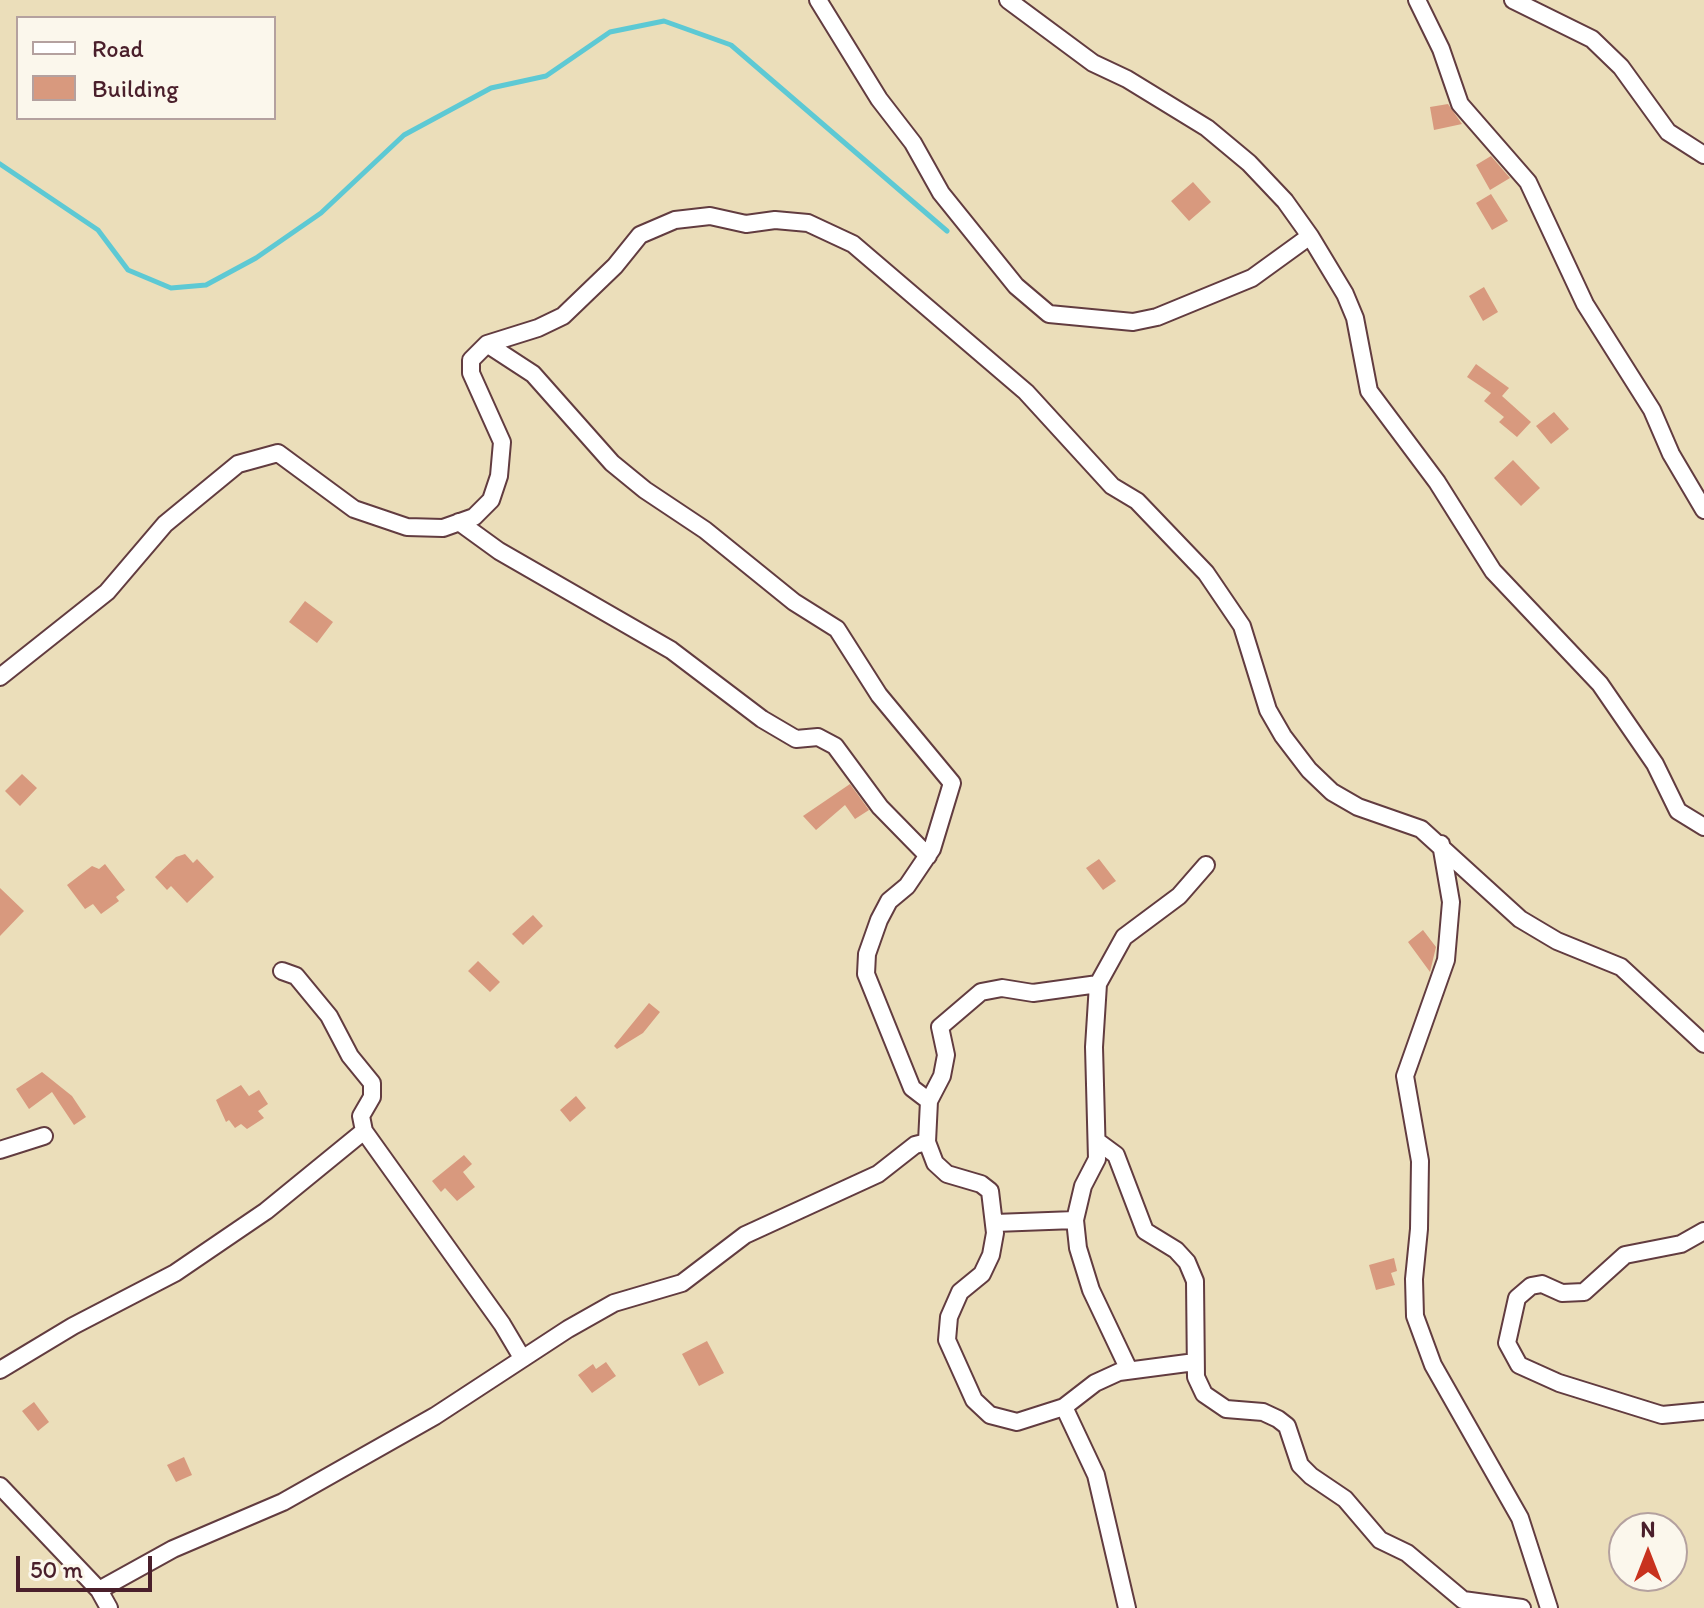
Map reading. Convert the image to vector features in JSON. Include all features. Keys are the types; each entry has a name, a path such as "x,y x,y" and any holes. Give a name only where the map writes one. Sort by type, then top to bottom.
{"street":[{"path":"818,0 879,99 913,143 941,193 1016,286 1049,314 1133,322 1157,317 1252,278 1310,236"},
{"path":"1008,0 1093,63 1138,85 1207,128 1249,163 1330,265 1355,318 1369,391 1437,482 1493,571 1600,684 1655,764 1678,811 1704,827"},
{"path":"1417,0 1441,49 1460,104 1528,182 1585,304 1652,410 1671,454 1704,510"},
{"path":"1513,0 1592,39 1621,67 1668,132 1704,155"},
{"path":"0,677 107,592 165,524 238,464 278,453 354,509 407,527 443,528 474,517 491,500 499,476 502,442 471,373 471,360 487,344 538,328 563,316 615,266 640,235 675,220 710,216 746,224 775,220 808,223 853,244 1026,392 1112,486 1137,501 1206,573 1242,626 1268,710 1309,770 1332,792 1358,807 1421,829 1520,919 1557,941 1621,967 1704,1044"},
{"path":"487,344 533,374 612,463 645,490 705,530 794,602 837,629 850,644 879,695 952,783 928,856 907,886 889,901 867,954 866,974 912,1088 929,1101"},
{"path":"459,522 511,558 671,650 762,719 796,739 818,737 835,746 880,807 928,856"},
{"path":"1441,844 1451,902 1446,960 1405,1076 1420,1161 1415,1316 1433,1365 1520,1518 1549,1608"},
{"path":"1129,1370 1091,1290 1078,1248 1075,1220 1083,1186 1097,1159 1094,1047 1098,984 1124,937 1179,896 1206,865"},
{"path":"282,971 296,976 329,1016 350,1056 372,1083 372,1097 361,1116 364,1131 502,1324 521,1356"},
{"path":"1098,984 1033,993 1002,988 981,992 940,1027 946,1055 942,1076 929,1101 927,1142 935,1163 947,1174 981,1184 990,1191 995,1223 991,1255 982,1274 960,1292 949,1317 947,1340 959,1374 974,1400 990,1415 1017,1422 1064,1407 1095,1383 1129,1370 1195,1362"},
{"path":"0,1370 73,1326 175,1273 266,1211 364,1131"},
{"path":"0,1150 44,1136"},
{"path":"1097,1141 1116,1155 1145,1231 1176,1250 1187,1262 1195,1281 1196,1377 1214,1404 1226,1409 1263,1412 1287,1426 1300,1465 1345,1499 1380,1540 1407,1553 1463,1600 1522,1608"},
{"path":"99,1590 184,1544 283,1502 435,1416 521,1356 614,1303 682,1283 745,1235 878,1174 915,1145 927,1142"},
{"path":"995,1223 1075,1220"},
{"path":"1704,1231 1681,1244 1625,1255 1584,1292 1576,1294 1542,1284 1531,1286 1517,1298 1507,1343 1519,1365 1559,1383 1662,1415 1704,1411"},
{"path":"1064,1407 1096,1475 1127,1608"},
{"path":"0,1486 99,1590 109,1608"}],"building":[{"path":"1448,104 1462,124 1434,130 1430,107"},
{"path":"1491,156 1510,178 1490,190 1476,165"},
{"path":"1193,182 1211,202 1189,221 1171,201"},
{"path":"1491,194 1508,221 1492,230 1476,203"},
{"path":"1484,287 1498,312 1483,321 1469,296"},
{"path":"1476,364 1509,388 1502,396 1531,422 1517,437 1499,422 1504,417 1484,401 1491,393 1467,377"},
{"path":"1554,412 1569,429 1551,444 1536,426"},
{"path":"1513,460 1540,488 1521,506 1494,478"},
{"path":"305,601 333,622 317,643 289,622"},
{"path":"22,774 37,788 20,806 5,791"},
{"path":"850,784 869,810 855,819 845,805 816,830 803,816"},
{"path":"185,854 193,863 197,859 214,877 187,903 171,886 167,890 155,877 176,857"},
{"path":"1099,859 1116,881 1103,890 1086,868"},
{"path":"105,864 125,890 116,897 119,901 101,914 93,904 85,909 67,885 92,866 99,869"},
{"path":"0,888 24,911 0,936"},
{"path":"533,915 543,926 523,945 512,934"},
{"path":"1423,930 1436,947 1430,972 1408,942"},
{"path":"478,961 500,982 490,992 468,971"},
{"path":"649,1003 660,1012 643,1033 617,1049 614,1046"},
{"path":"42,1072 72,1096 86,1117 74,1125 52,1092 29,1109 16,1089"},
{"path":"241,1085 249,1096 259,1090 268,1104 258,1111 264,1118 247,1129 241,1124 235,1128 229,1120 226,1122 216,1100"},
{"path":"576,1096 586,1108 570,1122 560,1110"},
{"path":"464,1155 472,1164 463,1172 475,1187 457,1201 445,1188 441,1192 432,1181"},
{"path":"1394,1258 1397,1271 1391,1273 1395,1285 1376,1290 1369,1265"},
{"path":"707,1341 724,1373 699,1386 682,1354"},
{"path":"606,1362 616,1376 592,1393 578,1375 593,1364 596,1369"},
{"path":"34,1402 49,1422 38,1431 22,1411"},
{"path":"184,1457 192,1475 176,1482 167,1465"}],"waterway":[{"path":"0,164 98,230 128,270 171,288 206,285 256,258 321,213 404,135 491,88 546,76 610,32 664,21 731,45 947,231"}]}
